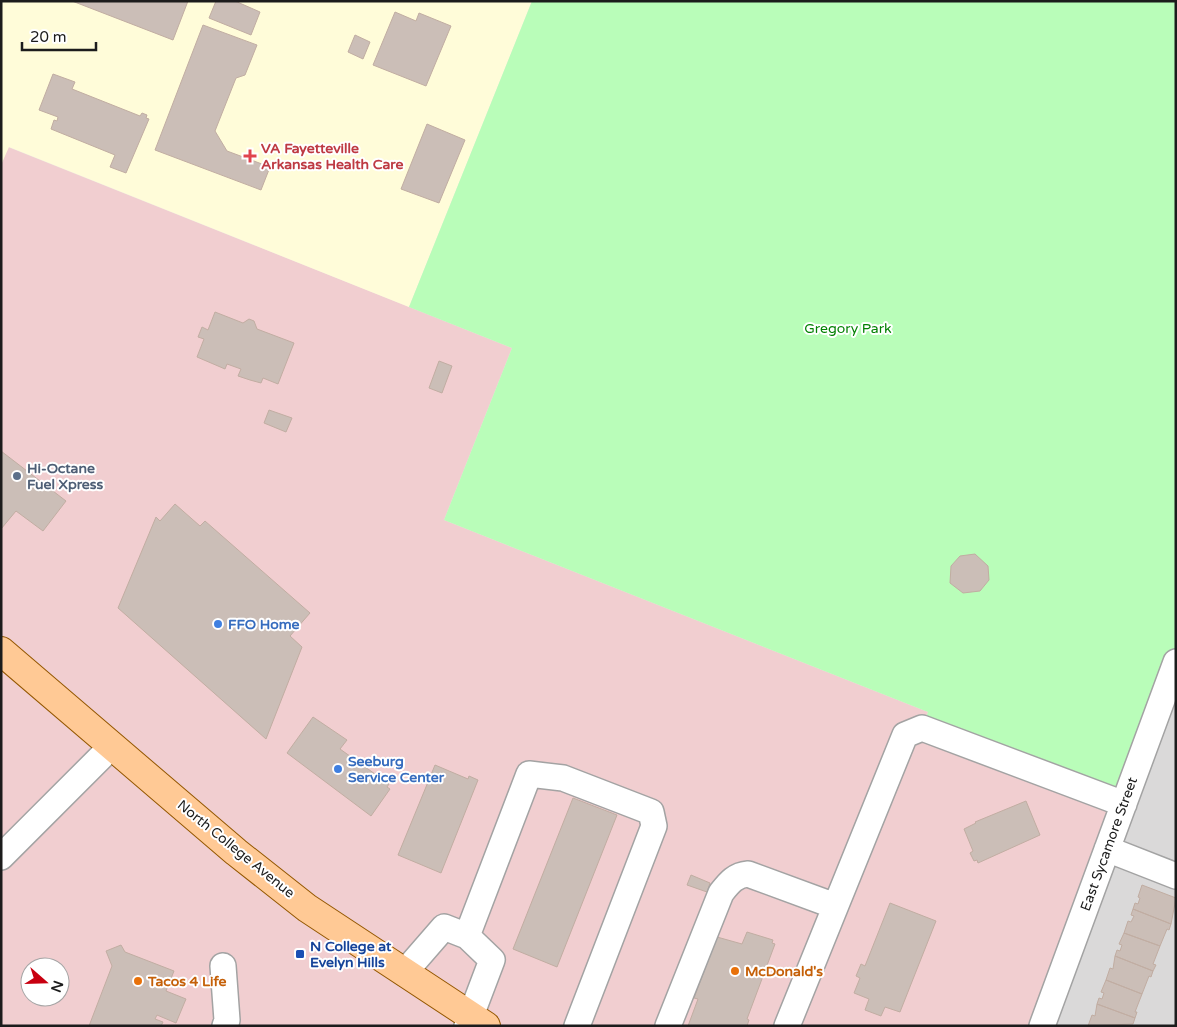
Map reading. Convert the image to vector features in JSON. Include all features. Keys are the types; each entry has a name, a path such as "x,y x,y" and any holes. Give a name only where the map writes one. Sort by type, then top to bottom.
{"main road":[{"name":"North College Avenue","path":"1,651 236,852 307,908 475,1023"}],"street":[{"name":"East Sycamore Street","path":"1042,1026 1176,662"},
{"path":"787,1026 899,745 905,735 915,729 922,728 1124,804"},
{"path":"1,857 112,746"},
{"path":"467,936 529,774 562,778 651,812 654,826 577,1026"},
{"path":"1107,849 1176,876"},
{"path":"668,1026 721,893 731,880 740,875 748,874 835,906"},
{"path":"404,973 444,927 467,936 492,960 475,1023"},
{"path":"223,966 227,1020 225,1026"}],"shaded area":[{"name":"VA Fayetteville Arkansas Health Care","path":"1,1 532,1 409,307 9,147 1,165"},
{"path":"8,147 512,348 444,520 928,712 922,728 1124,804 1042,1026 1,1026 1,165"},
{"path":"1176,662 1176,1026 1042,1026"}],"green space":[{"name":"Gregory Park","path":"532,1 1176,1 1176,662 1124,804 922,728 928,712 444,520 512,348 409,307"}],"building":[{"path":"72,1 188,1 173,40"},
{"path":"216,1 235,1 260,12 251,35 209,18"},
{"path":"395,12 416,21 419,13 451,26 426,86 373,65"},
{"path":"203,25 257,45 245,75 236,78 215,131 227,151 270,167 261,190 155,150"},
{"path":"355,35 370,42 363,59 348,52"},
{"path":"53,74 75,82 72,89 140,116 142,113 147,115 146,118 149,119 126,173 110,167 115,155 51,129 54,120 57,121 58,117 39,110"},
{"path":"427,124 465,140 439,203 401,189"},
{"path":"215,312 243,323 249,319 254,321 257,329 294,343 278,384 263,378 261,383 238,376 241,369 227,364 225,369 197,357 204,339 198,337 202,327 208,330"},
{"path":"439,361 452,366 442,393 429,388"},
{"path":"269,410 292,418 286,432 264,423"},
{"name":"Hi-Octane Fuel Xpress","path":"1,451 66,501 43,531 16,511 1,529"},
{"name":"FFO Home","path":"175,504 200,526 205,521 310,613 290,636 302,647 266,739 118,608 156,517 160,521"},
{"path":"975,554 988,566 989,580 980,591 963,593 950,583 951,566 960,556"},
{"name":"Seeburg Service Center","path":"313,717 347,740 340,749 389,784 387,787 390,789 371,816 287,753"},
{"path":"435,765 468,779 469,776 478,780 441,873 398,855"},
{"path":"573,798 617,815 557,967 513,949"},
{"path":"1026,801 1040,835 978,863 977,860 974,861 970,853 973,851 964,829 975,822"},
{"path":"691,875 710,883 707,892 687,885"},
{"path":"1142,885 1176,898 1171,924 1133,909 1135,903 1138,904"},
{"path":"890,903 936,921 900,1012 885,1007 881,1016 865,1010 869,999 854,993 860,978 856,976 861,964 865,966"},
{"path":"1133,909 1171,924 1160,946 1124,933 1128,921 1131,922 1134,916 1131,915"},
{"name":"McDonald's","path":"747,932 773,940 772,943 775,944 747,1019 749,1020 747,1026 688,1026 698,999 694,998 717,937 742,944"},
{"path":"1124,933 1160,946 1153,964 1156,965 1153,971 1115,956 1117,950 1120,951 1122,945 1119,944"},
{"name":"Tacos 4 Life","path":"121,945 125,952 174,971 166,991 186,999 176,1023 157,1015 155,1019 163,1022 161,1026 89,1026 112,966 106,951"},
{"path":"1115,956 1153,971 1142,994 1106,980 1110,968 1113,969"},
{"path":"1106,980 1142,994 1135,1012 1137,1012 1135,1018 1097,1004 1099,998 1102,999 1104,993 1101,992"},
{"path":"1097,1004 1135,1018 1133,1024 1088,1026 1092,1015 1095,1016"}],"place":[{"name":"VA Fayetteville Arkansas Health Care","path":"250,156"},
{"name":"Hi-Octane Fuel Xpress","path":"17,476"},
{"name":"FFO Home","path":"218,624"},
{"name":"Seeburg Service Center","path":"338,769"},
{"name":"N College at Evelyn Hills","path":"300,954"},
{"name":"McDonald's","path":"735,971"},
{"name":"Tacos 4 Life","path":"138,981"}]}
